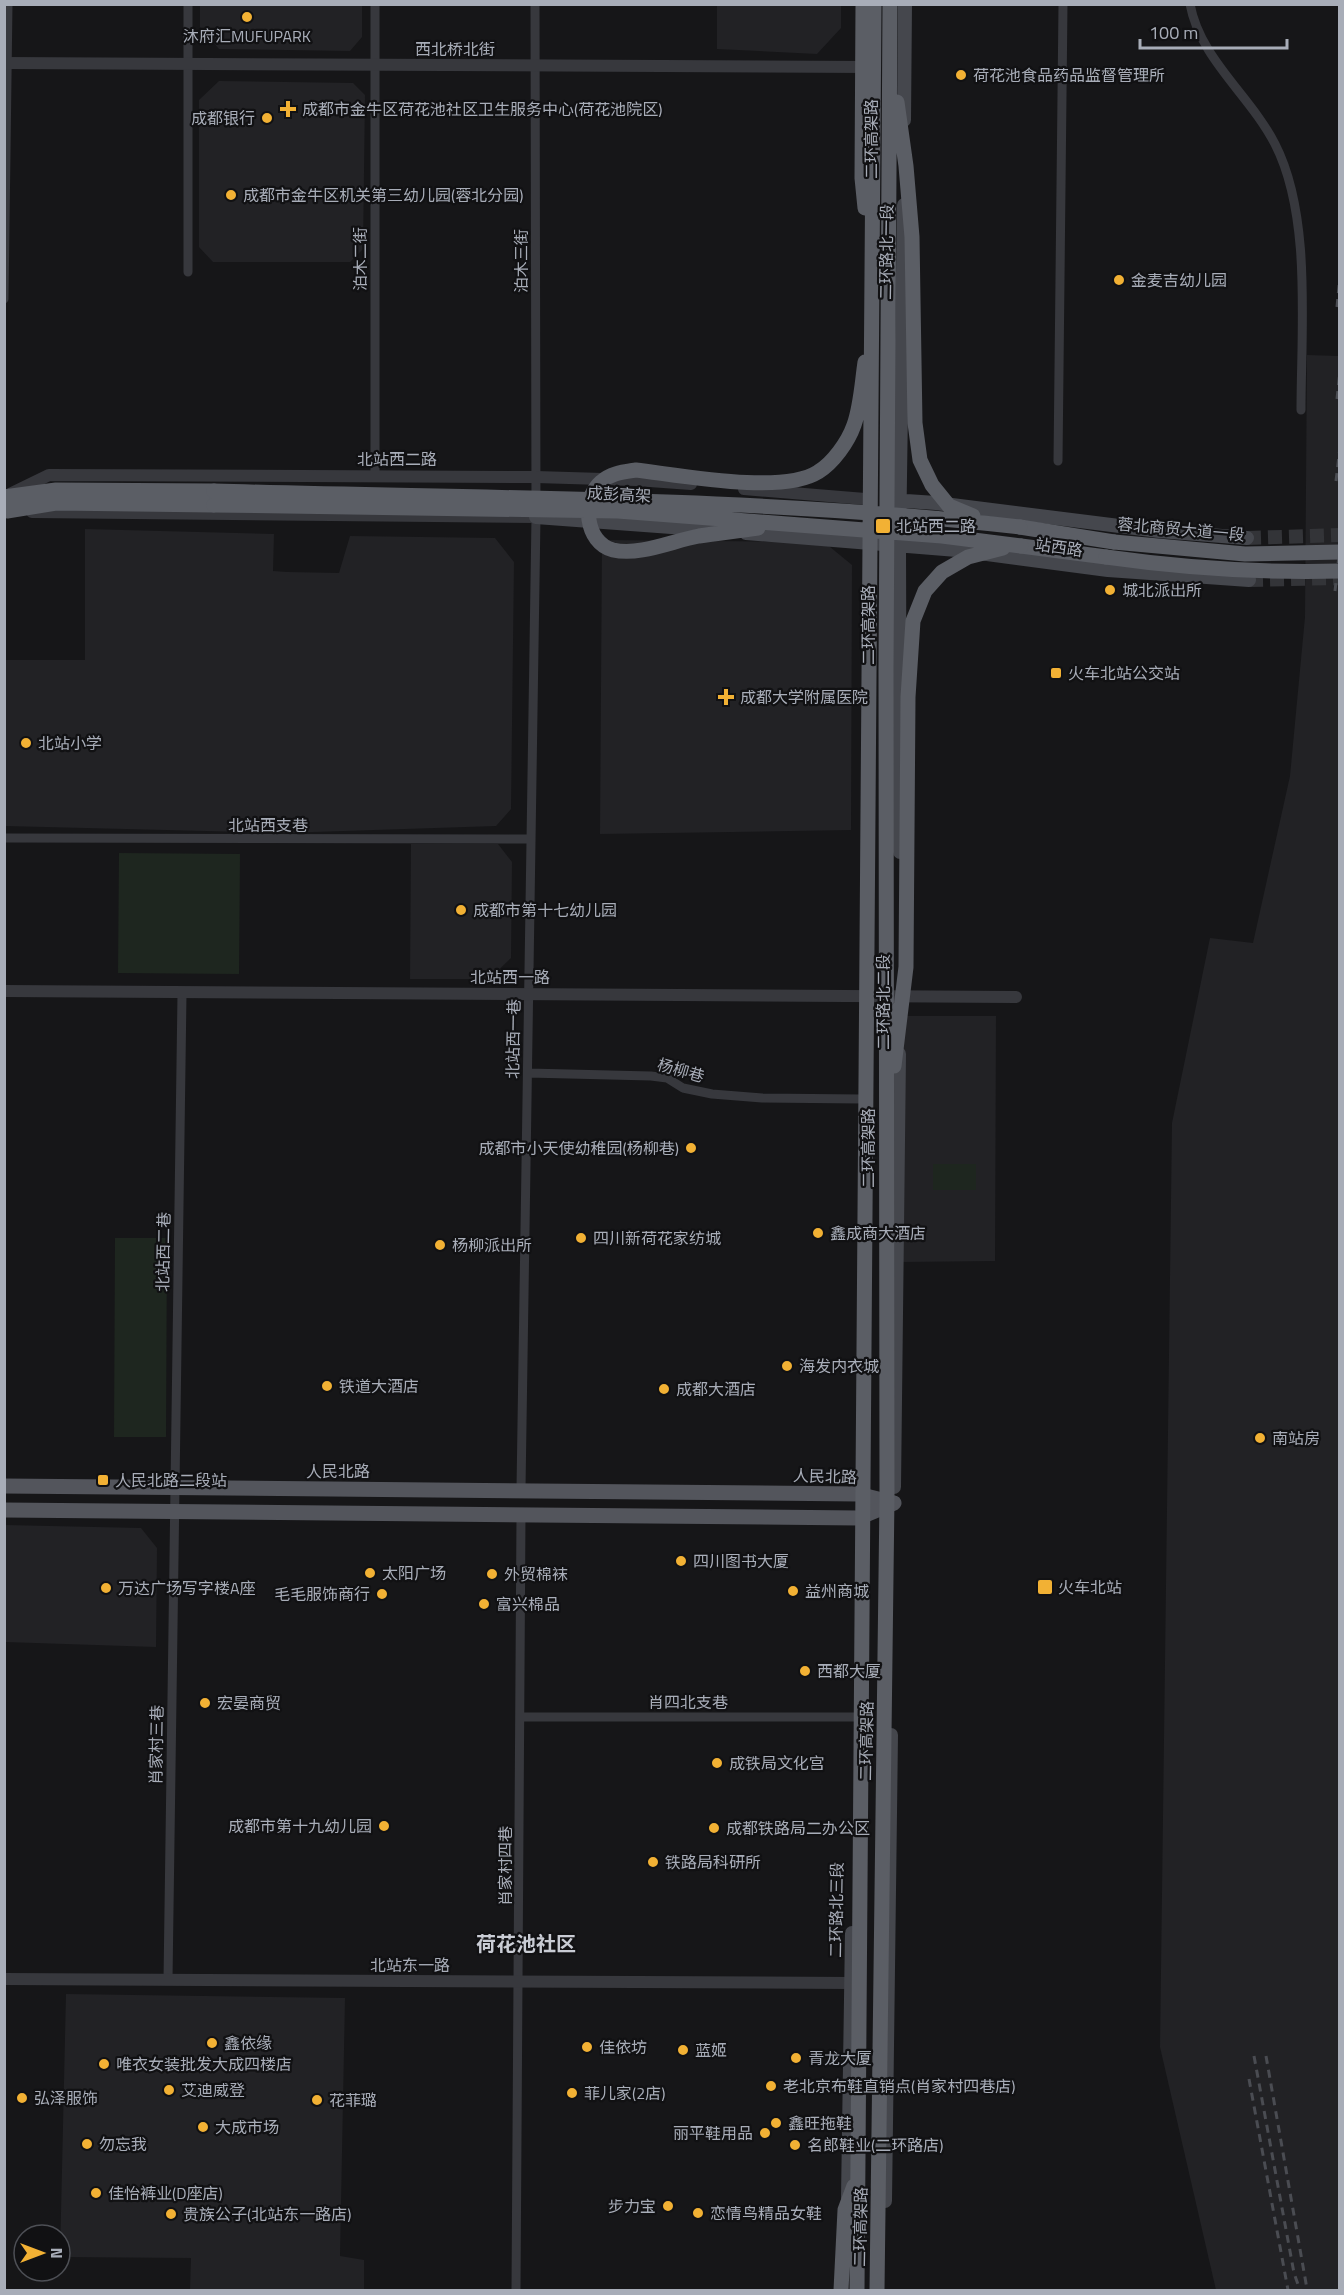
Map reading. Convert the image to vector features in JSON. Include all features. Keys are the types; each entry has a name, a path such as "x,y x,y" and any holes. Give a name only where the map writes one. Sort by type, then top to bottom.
{"highway":[{"path":"862,4 862,178 874,273"},
{"name":"二环高架路","path":"857,2290 874,293 874,4"},
{"name":"二环高架路","path":"878,2290 887,1497 886,1126 892,4"},
{"path":"890,51 906,166 912,237 915,423 920,460 932,485 948,507 1020,527"},
{"path":"788,524 699,536 630,551 611,549 597,540 588,519 591,498 600,482 616,473 636,470 765,483 793,481 818,472 839,452 854,426 874,293"},
{"path":"5,504 214,498"},
{"name":"成彭高架","path":"214,498 622,500 947,519 1020,527"},
{"name":"成彭高架","path":"214,498 618,511 942,536 1021,546"},
{"name":"蓉北商贸大道一段","path":"1020,527 1114,542 1245,554 1340,552"},
{"path":"886,1126 906,967 908,697 913,621 925,591 942,572 968,557 991,550 1021,546 1182,567 1270,572 1340,571"},
{"path":"841,2290 845,2210 858,2172"}],"main road":[{"name":"二环路北一段","path":"865,499 868,4"},
{"name":"二环路北一段","path":"900,500 905,4"},
{"name":"站西路","path":"865,499 900,500 1159,531 1247,538"},
{"name":"二环路北二段","path":"858,1494 865,499"},
{"name":"二环路北二段","path":"894,1503 900,996 900,500"},
{"path":"536,517 866,541"},
{"name":"站西路","path":"866,541 1108,570 1249,580"},
{"name":"人民北路","path":"4,1486 521,1489 858,1494 894,1503"},
{"name":"二环路北三段","path":"847,2290 858,1494"},
{"path":"4,1510 858,1518 894,1503 884,2290"}],"street":[{"path":"4,299 8,4"},
{"path":"188,4 188,272"},
{"name":"泊木二街","path":"375,4 375,477"},
{"name":"泊木三街","path":"535,4 536,517"},
{"path":"1058,461 1063,4"},
{"path":"1190,4 1193,21 1205,48 1262,121 1272,138 1293,193 1301,265 1301,410"},
{"name":"西北桥北街","path":"6,63 905,68"},
{"name":"北站西二路","path":"5,504 49,475 536,477 636,480 865,499"},
{"path":"5,504 536,517"},
{"name":"北站西一巷","path":"521,1489 536,517"},
{"name":"北站西支巷","path":"4,838 531,839"},
{"name":"北站西一路","path":"4,991 182,994 529,993 1016,997"},
{"name":"北站西二巷","path":"175,1511 182,994"},
{"name":"杨柳巷","path":"528,1073 651,1076 667,1078 683,1088 752,1097 861,1099"},
{"name":"肖家村三巷","path":"168,1980 175,1511"},
{"name":"肖家村四巷","path":"516,2290 521,1515"},
{"name":"肖四北支巷","path":"520,1718 855,1717"},
{"name":"北站东一路","path":"4,1979 852,1983"}],"shaded area":[{"path":"200,5 362,5 362,37 350,51 219,49 200,27"},
{"path":"717,5 841,5 841,28 817,54 717,49"},
{"path":"219,81 353,83 365,95 363,249 350,262 213,262 199,247 199,100"},
{"name":"南站房","path":"1307,355 1339,356 1339,2290 1216,2290 1160,2047 1172,1123 1210,938 1253,943 1290,776 1305,617"},
{"path":"85,529 274,534 273,571 287,572 339,573 350,536 495,538 514,562 511,809 496,826 283,833 5,826 5,660 85,660"},
{"name":"成都大学附属医院","path":"602,540 824,542 852,565 851,830 600,834"},
{"name":"成都市第十七幼儿园","path":"411,844 498,844 512,862 511,958 489,979 410,979"},
{"path":"119,853 240,854 239,974 118,973"},
{"path":"903,1016 996,1016 995,1261 901,1262"},
{"path":"933,1164 976,1164 976,1190 933,1190"},
{"path":"115,1238 167,1238 166,1437 114,1437"},
{"path":"5,1525 141,1528 157,1548 156,1647 5,1642"},
{"name":"大成市场","path":"66,1994 345,1998 340,2256 364,2260 364,2290 190,2290 191,2258 72,2257 72,2223 61,2223"}],"tunnel":[{"path":"1247,538 1340,535"},
{"path":"1249,580 1340,578"}],"railway":[{"path":"1337,307 1340,276"},
{"path":"1337,399 1340,371"},
{"path":"1336,481 1340,447"},
{"path":"1335,591 1340,547"},
{"path":"1254,2056 1294,2273 1300,2290"},
{"path":"1266,2056 1307,2289"},
{"path":"1249,2079 1288,2290"}],"place":[{"name":"沐府汇MUFUPARK","path":"247,17"},
{"name":"荷花池食品药品监督管理所","path":"961,75"},
{"name":"成都市金牛区荷花池社区卫生服务中心(荷花池院区)","path":"288,109"},
{"name":"成都银行","path":"267,118"},
{"name":"成都市金牛区机关第三幼儿园(蓉北分园)","path":"231,195"},
{"name":"金麦吉幼儿园","path":"1119,280"},
{"name":"北站西二路","path":"883,526"},
{"name":"城北派出所","path":"1110,590"},
{"name":"火车北站公交站","path":"1056,673"},
{"name":"成都大学附属医院","path":"726,697"},
{"name":"北站小学","path":"26,743"},
{"name":"成都市第十七幼儿园","path":"461,910"},
{"name":"成都市小天使幼稚园(杨柳巷)","path":"691,1148"},
{"name":"鑫成商大酒店","path":"818,1233"},
{"name":"四川新荷花家纺城","path":"581,1238"},
{"name":"杨柳派出所","path":"440,1245"},
{"name":"海发内衣城","path":"787,1366"},
{"name":"铁道大酒店","path":"327,1386"},
{"name":"成都大酒店","path":"664,1389"},
{"name":"南站房","path":"1260,1438"},
{"name":"人民北路二段站","path":"103,1480"},
{"name":"四川图书大厦","path":"681,1561"},
{"name":"太阳广场","path":"370,1573"},
{"name":"外贸棉袜","path":"492,1574"},
{"name":"火车北站","path":"1045,1587"},
{"name":"万达广场写字楼A座","path":"106,1588"},
{"name":"益州商城","path":"793,1591"},
{"name":"毛毛服饰商行","path":"382,1594"},
{"name":"富兴棉品","path":"484,1604"},
{"name":"西都大厦","path":"805,1671"},
{"name":"宏晏商贸","path":"205,1703"},
{"name":"成铁局文化宫","path":"717,1763"},
{"name":"成都市第十九幼儿园","path":"384,1826"},
{"name":"成都铁路局二办公区","path":"714,1828"},
{"name":"铁路局科研所","path":"653,1862"},
{"name":"鑫依缘","path":"212,2043"},
{"name":"佳依坊","path":"587,2047"},
{"name":"蓝姬","path":"683,2050"},
{"name":"青龙大厦","path":"796,2058"},
{"name":"唯衣女装批发大成四楼店","path":"104,2064"},
{"name":"老北京布鞋直销点(肖家村四巷店)","path":"771,2086"},
{"name":"艾迪威登","path":"169,2090"},
{"name":"菲儿家(2店)","path":"572,2093"},
{"name":"弘泽服饰","path":"22,2098"},
{"name":"花菲璐","path":"317,2100"},
{"name":"鑫旺拖鞋","path":"776,2123"},
{"name":"大成市场","path":"203,2127"},
{"name":"丽平鞋用品","path":"765,2133"},
{"name":"勿忘我","path":"87,2144"},
{"name":"名郎鞋业(二环路店)","path":"795,2145"},
{"name":"佳怡裤业(D座店)","path":"96,2193"},
{"name":"步力宝","path":"668,2206"},
{"name":"恋情鸟精品女鞋","path":"698,2213"},
{"name":"贵族公子(北站东一路店)","path":"171,2214"}],"district":[{"name":"荷花池社区","path":"526,1943"}]}
